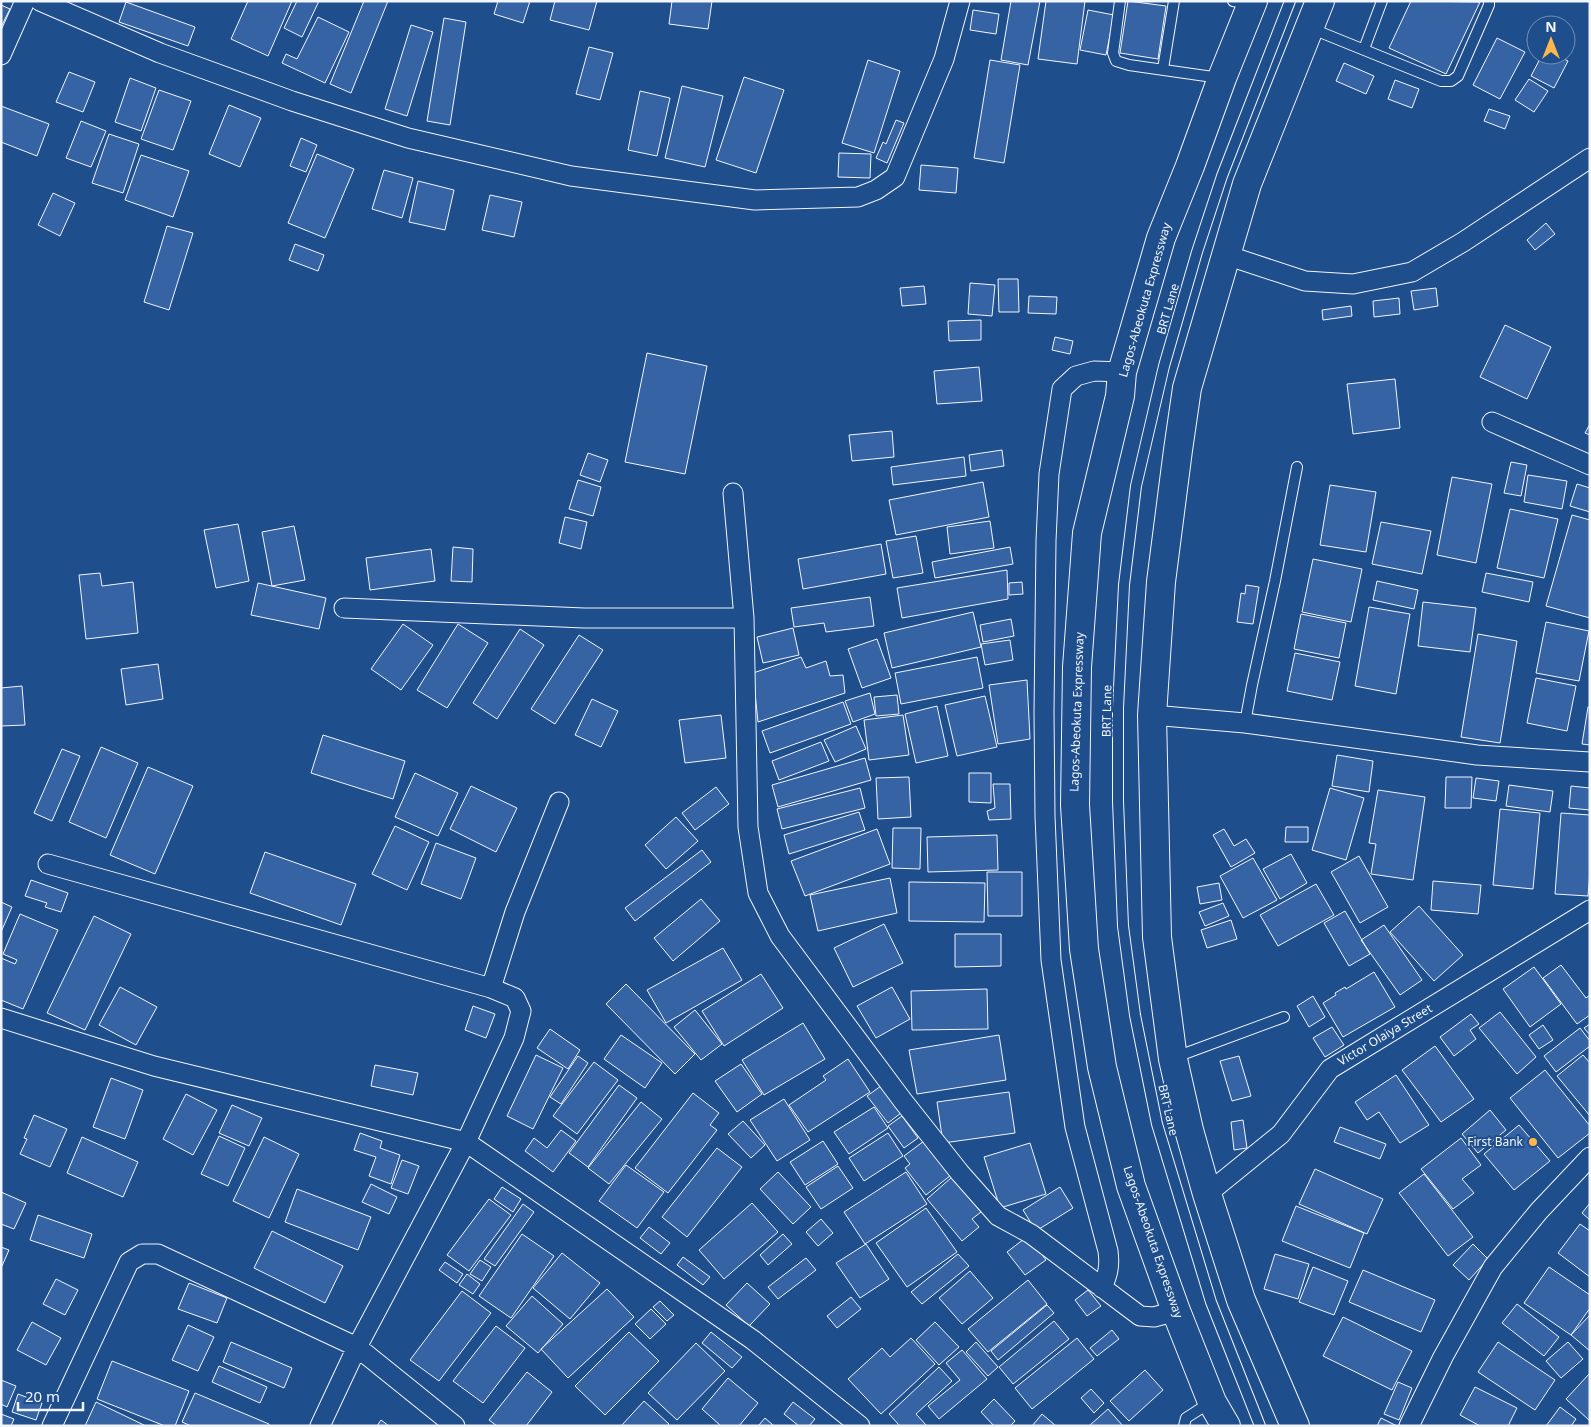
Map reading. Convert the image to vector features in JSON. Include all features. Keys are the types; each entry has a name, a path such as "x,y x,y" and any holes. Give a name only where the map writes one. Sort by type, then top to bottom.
{"highway":[{"path":"1295,1426 1241,1300 1207,1194 1172,1059 1157,937 1152,715 1162,582 1187,388 1227,252 1235,180 1309,28 1320,1"},
{"name":"Lagos-Abeokuta Expressway","path":"1226,1426 1212,1402 1176,1311 1131,1186 1102,1067 1084,949 1075,805 1077,667 1087,533 1120,396 1122,372 1161,238 1222,78 1245,2"}],"street":[{"path":"1,54 25,1"},
{"path":"40,1 160,53 292,101 408,138 571,176 755,200 858,197 876,190 895,177 944,59 960,1"},
{"path":"1227,252 1305,281 1353,284 1412,272 1463,242 1590,158"},
{"path":"1102,1288 1108,1274 1109,1258 1075,1127 1051,960 1045,816 1046,541 1049,474 1062,389 1076,376 1094,371 1122,372"},
{"path":"1492,422 1590,465"},
{"path":"733,493 744,618 748,827 758,893 780,936 903,1101 960,1173 998,1216 1031,1234 1140,1316 1154,1317 1176,1311"},
{"path":"344,608 584,618 744,618"},
{"path":"1152,715 1245,723 1477,755 1590,762"},
{"path":"491,988 514,912 559,802"},
{"path":"48,864 491,988 514,998 521,1011 514,1038 466,1142 357,1347 320,1426"},
{"name":"Victor Olaiya Street","path":"1207,1194 1281,1134 1330,1069 1590,910"},
{"path":"1,1018 154,1066 466,1142 753,1340 860,1426"},
{"path":"1409,1426 1443,1357 1493,1267 1539,1211 1590,1157"},
{"path":"52,1426 129,1262 142,1254 158,1254 357,1347 455,1426"}],"lane":[{"path":"1120,1 1113,53 1116,61 1129,65 1222,78"},
{"path":"1163,69 1174,1"},
{"name":"BRT Lane","path":"1260,1426 1211,1302 1156,1124 1135,1015 1123,926 1118,801 1118,708 1124,585 1136,486 1164,366 1197,252 1235,180 1290,1"},
{"path":"1364,49 1382,1"},
{"path":"1309,28 1441,81 1451,81 1458,76 1489,5 1489,1"},
{"path":"1245,723 1297,467"},
{"path":"1172,1059 1284,1017"},
{"path":"1184,1426 1186,1418 1212,1402"}],"building":[{"path":"248,1 292,1 268,56 231,39"},
{"path":"297,1 319,1 302,37 284,28"},
{"path":"364,1 388,1 351,93 330,84"},
{"path":"498,1 530,1 523,23 494,14"},
{"path":"555,1 597,1 589,30 550,20"},
{"path":"672,1 712,1 708,29 669,24"},
{"path":"1011,1 1040,1 1028,65 1001,60"},
{"path":"1046,1 1085,1 1077,64 1038,59"},
{"path":"1128,1 1166,6 1158,59 1120,53"},
{"path":"1411,1 1480,2 1446,74 1389,48"},
{"path":"126,2 195,27 188,46 119,22"},
{"path":"1,5 10,9 1,27"},
{"path":"973,10 999,14 996,34 970,30"},
{"path":"1088,10 1114,15 1106,55 1080,50"},
{"path":"318,17 349,32 325,83 282,63 286,54 297,59"},
{"path":"444,18 466,22 450,125 427,121"},
{"path":"411,25 433,32 407,116 385,109"},
{"path":"1497,38 1525,52 1500,99 1473,85"},
{"path":"589,47 613,53 600,100 576,94"},
{"path":"868,60 900,71 874,153 842,143"},
{"path":"990,60 1020,65 1004,163 974,158"},
{"path":"1344,63 1374,76 1366,94 1336,81"},
{"path":"1537,65 1566,65 1554,88 1531,76"},
{"path":"69,72 95,82 83,112 56,102"},
{"path":"744,77 784,90 756,173 716,160"},
{"path":"130,78 156,88 141,131 115,122"},
{"path":"1529,79 1548,91 1534,112 1515,100"},
{"path":"1395,80 1419,89 1412,108 1388,99"},
{"path":"682,86 723,96 705,167 665,158"},
{"path":"159,90 191,101 173,150 141,139"},
{"path":"640,91 670,98 657,156 628,150"},
{"path":"229,105 261,118 240,167 209,154"},
{"path":"1,106 49,124 37,156 1,142"},
{"path":"1489,109 1510,116 1505,129 1484,121"},
{"path":"896,120 904,123 887,163 876,158 883,142 886,144"},
{"path":"81,121 106,131 91,167 66,158"},
{"path":"109,134 139,144 123,193 92,183"},
{"path":"301,138 317,145 306,172 290,166"},
{"path":"839,153 871,154 870,178 838,177"},
{"path":"317,154 354,169 325,238 288,223"},
{"path":"141,155 189,171 173,217 125,200"},
{"path":"921,165 958,168 956,193 919,190"},
{"path":"384,170 413,178 402,218 372,209"},
{"path":"418,181 454,190 445,230 409,222"},
{"path":"53,193 75,203 60,236 38,225"},
{"path":"490,195 522,202 514,237 482,230"},
{"path":"1546,223 1555,234 1535,250 1527,240"},
{"path":"167,226 193,233 169,310 144,302"},
{"path":"295,244 324,255 318,271 289,260"},
{"path":"998,279 1018,279 1019,312 999,312"},
{"path":"970,283 995,285 992,316 968,314"},
{"path":"924,286 926,304 902,306 900,288"},
{"path":"1436,288 1438,306 1414,310 1411,291"},
{"path":"1029,296 1057,297 1056,314 1028,313"},
{"path":"1399,298 1400,314 1374,317 1373,301"},
{"path":"1351,306 1352,316 1323,320 1322,310"},
{"path":"981,320 981,340 949,341 948,321"},
{"path":"1505,325 1551,347 1527,399 1480,377"},
{"path":"1055,337 1073,341 1070,354 1052,350"},
{"path":"647,353 707,366 685,474 625,462"},
{"path":"979,367 982,401 937,404 934,371"},
{"path":"1395,379 1400,428 1353,434 1347,384"},
{"path":"1590,424 1590,435 1585,433"},
{"path":"892,431 894,457 852,461 849,435"},
{"path":"1002,450 1004,466 971,471 969,455"},
{"path":"588,453 608,460 600,482 580,475"},
{"path":"964,457 966,476 893,485 891,467"},
{"path":"1511,462 1527,465 1521,496 1504,493"},
{"path":"1528,475 1567,481 1562,509 1524,502"},
{"path":"1452,477 1492,484 1476,563 1437,555"},
{"path":"578,480 601,487 593,516 569,509"},
{"path":"983,482 989,517 896,535 889,500"},
{"path":"1577,484 1590,488 1590,512 1570,506"},
{"path":"1330,485 1376,492 1366,552 1320,545"},
{"path":"1510,509 1558,519 1544,578 1497,568"},
{"path":"1572,515 1590,520 1590,618 1546,606"},
{"path":"565,517 587,522 581,549 559,543"},
{"path":"990,521 994,548 950,554 947,527"},
{"path":"1381,522 1431,531 1422,574 1372,564"},
{"path":"238,524 249,581 216,588 204,530"},
{"path":"294,526 305,580 272,586 262,532"},
{"path":"916,536 923,573 893,578 886,541"},
{"path":"881,544 886,574 803,589 798,559"},
{"path":"453,547 473,549 472,582 451,581"},
{"path":"1010,547 1013,564 935,578 932,562"},
{"path":"431,549 435,581 370,590 366,558"},
{"path":"1313,559 1362,569 1351,622 1302,612"},
{"path":"1007,570 1008,599 902,618 897,588"},
{"path":"100,573 102,586 133,582 138,633 86,639 79,575"},
{"path":"1486,573 1533,582 1529,602 1482,592"},
{"path":"1377,581 1418,590 1414,609 1373,600"},
{"path":"1022,582 1023,594 1009,595 1009,583"},
{"path":"258,583 326,598 319,629 251,615"},
{"path":"1246,585 1259,587 1253,624 1237,622 1241,593 1245,594"},
{"path":"870,597 874,626 826,632 824,623 794,627 791,608"},
{"path":"1423,602 1476,608 1470,652 1418,646"},
{"path":"1369,607 1410,614 1396,694 1355,686"},
{"path":"973,612 981,647 892,668 884,633"},
{"path":"1301,614 1346,623 1339,658 1294,649"},
{"path":"1011,619 1014,636 983,642 980,625"},
{"path":"1546,622 1589,631 1579,681 1536,673"},
{"path":"403,624 433,645 401,690 371,669"},
{"path":"458,624 488,643 447,708 417,690"},
{"path":"793,628 799,655 763,663 757,637"},
{"path":"520,629 544,645 497,719 473,703"},
{"path":"1478,634 1517,641 1500,743 1461,737"},
{"path":"579,635 603,650 555,724 531,709"},
{"path":"877,639 891,678 862,688 848,649"},
{"path":"1010,640 1013,660 985,665 981,644"},
{"path":"1295,653 1340,662 1332,700 1287,691"},
{"path":"801,657 806,668 826,661 830,676 843,675 845,693 758,722 753,673"},
{"path":"977,657 983,688 901,704 895,673"},
{"path":"158,664 163,699 126,705 121,669"},
{"path":"1536,678 1576,686 1567,731 1527,723"},
{"path":"1027,680 1030,739 998,744 989,685"},
{"path":"22,686 25,725 1,726 1,688"},
{"path":"870,693 875,714 853,722 845,701"},
{"path":"897,695 899,714 876,716 874,697"},
{"path":"985,696 997,747 957,756 945,705"},
{"path":"592,699 618,711 601,747 575,735"},
{"path":"843,702 851,724 770,753 762,731"},
{"path":"937,706 948,756 916,763 905,714"},
{"path":"1588,707 1590,707 1590,745 1582,744"},
{"path":"721,715 726,758 685,763 679,720"},
{"path":"903,715 909,755 869,760 864,720"},
{"path":"856,726 866,749 835,762 824,740"},
{"path":"323,735 405,761 393,799 311,773"},
{"path":"821,742 829,761 779,780 772,761"},
{"path":"101,747 138,763 106,838 69,822"},
{"path":"62,749 80,756 52,821 34,813"},
{"path":"1337,755 1373,761 1369,792 1332,786"},
{"path":"865,758 871,780 778,807 772,785"},
{"path":"148,767 193,786 155,874 110,855"},
{"path":"415,773 458,793 438,836 395,817"},
{"path":"969,773 991,773 991,803 969,802"},
{"path":"909,777 911,817 878,819 876,778"},
{"path":"1446,777 1472,777 1471,808 1445,808"},
{"path":"1476,778 1499,781 1496,801 1473,798"},
{"path":"993,784 1010,784 1011,819 989,820 987,811 995,808"},
{"path":"1509,785 1553,791 1550,812 1506,806"},
{"path":"471,786 517,808 496,852 450,829"},
{"path":"1571,786 1590,788 1590,810 1569,808"},
{"path":"716,787 729,804 695,830 682,813"},
{"path":"860,788 865,808 782,829 777,809"},
{"path":"1330,788 1364,798 1346,860 1312,850"},
{"path":"1378,790 1425,797 1413,880 1371,874 1376,844 1369,843"},
{"path":"1500,809 1540,813 1533,889 1493,885"},
{"path":"859,812 865,830 789,854 784,835"},
{"path":"1561,813 1590,815 1588,896 1555,894"},
{"path":"676,817 698,841 666,869 645,845"},
{"path":"395,826 429,842 407,890 372,874"},
{"path":"1286,827 1308,827 1308,842 1285,842"},
{"path":"893,828 921,828 920,869 892,868"},
{"path":"877,829 890,864 805,896 791,861"},
{"path":"1224,829 1234,846 1246,839 1255,853 1231,867 1213,835"},
{"path":"997,835 998,870 928,872 927,837"},
{"path":"436,843 476,858 461,899 421,884"},
{"path":"702,850 711,862 635,921 625,908"},
{"path":"265,852 356,884 341,925 250,893"},
{"path":"1291,854 1307,883 1280,899 1263,869"},
{"path":"1359,856 1388,907 1360,923 1331,872"},
{"path":"1253,858 1277,900 1243,918 1220,876"},
{"path":"987,872 1022,872 1022,916 988,916"},
{"path":"890,878 897,913 818,931 810,895"},
{"path":"31,880 68,893 61,912 45,907 47,903 25,896"},
{"path":"1433,881 1481,885 1478,914 1431,910"},
{"path":"909,882 985,883 984,922 909,921"},
{"path":"1219,883 1222,900 1200,904 1197,887"},
{"path":"1316,884 1334,915 1278,946 1260,915"},
{"path":"701,899 720,921 673,961 654,938"},
{"path":"1,902 12,907 1,932"},
{"path":"1223,903 1229,916 1205,926 1199,912"},
{"path":"1419,906 1463,955 1434,981 1390,932"},
{"path":"1345,911 1370,954 1349,966 1324,923"},
{"path":"20,914 58,930 23,1009 1,1000 1,958 15,964 17,960 3,954"},
{"path":"94,916 131,934 85,1030 47,1013"},
{"path":"1231,920 1237,939 1207,948 1201,930"},
{"path":"884,924 903,963 853,987 834,948"},
{"path":"1384,925 1422,980 1400,995 1361,940"},
{"path":"955,934 1001,934 1001,966 955,967"},
{"path":"723,948 742,980 666,1023 647,990"},
{"path":"1561,965 1586,998 1590,995 1590,1015 1577,1024 1543,978"},
{"path":"1534,967 1561,1004 1530,1027 1503,989"},
{"path":"1374,972 1395,1007 1343,1037 1323,1003 1336,995 1335,993 1345,987 1346,989"},
{"path":"761,974 783,1008 724,1046 702,1011"},
{"path":"626,984 695,1054 675,1074 606,1004"},
{"path":"120,987 157,1007 136,1045 99,1025"},
{"path":"892,987 910,1019 876,1038 857,1006"},
{"path":"987,989 988,1029 912,1030 911,991"},
{"path":"1313,996 1325,1017 1309,1027 1297,1006"},
{"path":"473,1006 495,1014 486,1038 465,1030"},
{"path":"695,1010 722,1044 701,1060 674,1027"},
{"path":"1500,1012 1536,1057 1517,1074 1479,1028"},
{"path":"1471,1014 1479,1024 1470,1030 1476,1039 1454,1056 1440,1037"},
{"path":"803,1023 825,1059 764,1095 742,1060"},
{"path":"1590,1024 1590,1035 1584,1028"},
{"path":"1543,1025 1553,1040 1539,1049 1529,1035"},
{"path":"1332,1027 1344,1045 1325,1057 1313,1038"},
{"path":"1580,1028 1590,1041 1590,1046 1556,1072 1544,1056"},
{"path":"550,1029 580,1050 568,1069 537,1048"},
{"path":"621,1035 662,1063 645,1088 604,1059"},
{"path":"999,1035 1006,1080 917,1094 909,1050"},
{"path":"1435,1046 1474,1099 1441,1122 1402,1070"},
{"path":"536,1055 563,1068 533,1129 507,1116"},
{"path":"1583,1055 1590,1063 1590,1116 1557,1076"},
{"path":"578,1056 588,1063 561,1104 550,1097"},
{"path":"1239,1056 1251,1096 1232,1101 1220,1061"},
{"path":"848,1059 870,1092 808,1132 789,1105 826,1080 823,1076"},
{"path":"594,1062 618,1080 577,1134 553,1116"},
{"path":"741,1064 762,1094 737,1112 715,1081"},
{"path":"375,1065 418,1073 413,1095 371,1086"},
{"path":"1545,1070 1590,1126 1590,1133 1558,1158 1510,1098"},
{"path":"1396,1075 1429,1125 1400,1143 1379,1112 1367,1120 1355,1102"},
{"path":"111,1078 143,1090 125,1139 93,1127"},
{"path":"619,1085 637,1098 588,1167 569,1153"},
{"path":"881,1086 901,1113 888,1123 867,1096"},
{"path":"1009,1092 1015,1133 943,1143 937,1102"},
{"path":"693,1093 719,1113 710,1125 717,1130 668,1193 635,1168"},
{"path":"186,1094 217,1110 193,1155 163,1139"},
{"path":"784,1099 810,1140 777,1161 750,1120"},
{"path":"641,1102 662,1119 609,1184 588,1168"},
{"path":"232,1105 262,1118 249,1146 219,1133"},
{"path":"874,1107 888,1128 849,1154 834,1132"},
{"path":"1490,1110 1506,1130 1478,1153 1462,1134"},
{"path":"34,1115 67,1129 50,1167 20,1154 27,1139 24,1138"},
{"path":"902,1116 918,1138 904,1148 888,1126"},
{"path":"1243,1120 1247,1148 1234,1150 1231,1122"},
{"path":"743,1121 765,1145 751,1158 728,1134"},
{"path":"1519,1125 1550,1161 1514,1190 1484,1154"},
{"path":"1340,1127 1386,1144 1380,1159 1334,1142"},
{"path":"561,1130 576,1141 553,1172 525,1151 534,1138 547,1148"},
{"path":"360,1133 382,1141 380,1148 400,1155 391,1184 369,1176 376,1157 354,1150"},
{"path":"888,1133 903,1156 864,1181 849,1158"},
{"path":"219,1136 245,1148 228,1186 201,1174"},
{"path":"82,1137 138,1162 123,1197 67,1173"},
{"path":"264,1137 299,1154 269,1218 233,1201"},
{"path":"1461,1138 1481,1165 1462,1179 1474,1193 1453,1209 1421,1169"},
{"path":"823,1141 838,1164 805,1185 790,1162"},
{"path":"924,1141 951,1175 926,1195 905,1168 910,1164 904,1156"},
{"path":"1030,1143 1046,1194 1000,1208 984,1157"},
{"path":"717,1148 742,1167 687,1237 662,1217"},
{"path":"402,1160 419,1166 408,1194 391,1188"},
{"path":"626,1165 664,1192 637,1228 599,1201"},
{"path":"838,1166 853,1188 821,1209 806,1187"},
{"path":"1315,1169 1383,1199 1367,1234 1299,1204"},
{"path":"778,1172 811,1207 793,1224 760,1189"},
{"path":"906,1172 927,1204 865,1244 844,1212"},
{"path":"1424,1174 1473,1237 1448,1256 1399,1193"},
{"path":"952,1177 981,1212 972,1219 979,1227 962,1241 927,1199"},
{"path":"371,1184 397,1197 389,1214 362,1202"},
{"path":"502,1187 521,1199 513,1212 494,1199"},
{"path":"1060,1187 1073,1208 1036,1231 1023,1210"},
{"path":"297,1189 371,1217 358,1250 285,1222"},
{"path":"1,1192 26,1203 14,1229 1,1224"},
{"path":"489,1199 511,1215 469,1271 447,1255"},
{"path":"752,1203 778,1232 724,1279 699,1250"},
{"path":"1590,1203 1590,1220 1582,1213"},
{"path":"523,1204 534,1212 495,1266 484,1259"},
{"path":"1296,1206 1364,1233 1350,1268 1282,1241"},
{"path":"926,1208 957,1252 907,1287 876,1243"},
{"path":"38,1215 92,1234 84,1258 30,1240"},
{"path":"821,1219 833,1233 818,1246 806,1232"},
{"path":"1580,1224 1590,1231 1590,1277 1558,1253"},
{"path":"649,1227 670,1243 661,1254 640,1238"},
{"path":"272,1231 343,1266 325,1303 254,1268"},
{"path":"522,1234 554,1256 511,1318 479,1296"},
{"path":"783,1234 792,1244 768,1265 760,1255"},
{"path":"1028,1236 1046,1260 1025,1275 1007,1252"},
{"path":"866,1244 889,1279 860,1298 836,1263"},
{"path":"1473,1244 1488,1259 1469,1280 1453,1265"},
{"path":"1,1247 9,1250 2,1266 1,1266"},
{"path":"562,1253 600,1283 570,1319 533,1288"},
{"path":"958,1254 969,1266 922,1304 911,1292"},
{"path":"1275,1254 1309,1264 1298,1299 1264,1289"},
{"path":"683,1257 710,1277 703,1285 677,1265"},
{"path":"806,1258 816,1270 778,1299 768,1287"},
{"path":"480,1260 491,1267 482,1281 470,1274"},
{"path":"445,1262 463,1274 457,1283 439,1270"},
{"path":"1313,1267 1348,1281 1334,1315 1299,1302"},
{"path":"1549,1267 1590,1295 1590,1308 1571,1335 1524,1303"},
{"path":"1363,1270 1435,1300 1421,1332 1349,1302"},
{"path":"970,1271 993,1298 962,1324 939,1298"},
{"path":"467,1274 480,1284 473,1294 459,1285"},
{"path":"56,1279 78,1290 65,1315 43,1304"},
{"path":"1028,1280 1047,1304 988,1352 968,1329"},
{"path":"189,1283 227,1298 217,1323 178,1309"},
{"path":"747,1283 770,1304 749,1326 726,1305"},
{"path":"607,1289 634,1317 568,1378 541,1349"},
{"path":"1088,1290 1101,1306 1087,1316 1075,1300"},
{"path":"462,1291 491,1313 439,1381 410,1360"},
{"path":"532,1296 563,1324 538,1353 506,1326"},
{"path":"851,1297 861,1309 837,1328 827,1316"},
{"path":"660,1301 674,1315 667,1321 653,1307"},
{"path":"1517,1304 1559,1337 1544,1356 1502,1323"},
{"path":"1047,1305 1054,1313 998,1360 991,1351"},
{"path":"651,1309 666,1324 650,1339 635,1324"},
{"path":"1590,1315 1590,1351 1571,1335"},
{"path":"1343,1317 1412,1351 1392,1390 1323,1356"},
{"path":"1054,1321 1069,1339 1013,1384 999,1367"},
{"path":"32,1322 61,1338 46,1365 17,1350"},
{"path":"935,1322 959,1347 939,1365 916,1340"},
{"path":"188,1325 214,1337 198,1371 172,1360"},
{"path":"496,1326 525,1348 483,1403 453,1381"},
{"path":"1112,1330 1119,1339 1097,1356 1090,1348"},
{"path":"629,1332 659,1361 605,1415 575,1386"},
{"path":"711,1332 742,1357 732,1368 702,1343"},
{"path":"911,1338 935,1364 881,1414 848,1379 882,1348 890,1357"},
{"path":"1077,1338 1094,1359 1032,1409 1015,1388"},
{"path":"231,1342 292,1368 284,1388 223,1362"},
{"path":"976,1342 998,1367 988,1376 966,1352"},
{"path":"1498,1342 1555,1380 1535,1410 1478,1372"},
{"path":"1568,1342 1583,1359 1561,1378 1546,1361"},
{"path":"696,1343 725,1371 677,1420 648,1393"},
{"path":"962,1350 987,1379 939,1419 928,1406 960,1380 946,1363"},
{"path":"112,1361 189,1391 175,1426 165,1426 97,1399"},
{"path":"219,1366 267,1387 260,1403 212,1382"},
{"path":"939,1367 952,1381 916,1414 927,1426 900,1426 889,1414"},
{"path":"1145,1370 1163,1390 1129,1421 1110,1401"},
{"path":"527,1372 552,1392 526,1426 497,1426 489,1420"},
{"path":"1590,1373 1590,1421 1566,1399"},
{"path":"728,1378 758,1403 739,1426 721,1426 702,1409"},
{"path":"1,1380 16,1386 7,1407 1,1404"},
{"path":"1398,1382 1412,1388 1399,1420 1384,1414"},
{"path":"1475,1387 1517,1408 1508,1426 1480,1426 1460,1415"},
{"path":"1091,1389 1104,1403 1094,1413 1081,1398"},
{"path":"195,1393 269,1424 269,1426 191,1426 182,1422"},
{"path":"18,1394 42,1403 36,1420 12,1412"},
{"path":"994,1399 1015,1421 1010,1426 994,1426 981,1412"},
{"path":"644,1401 669,1424 667,1426 621,1426"},
{"path":"96,1402 146,1426 85,1426"},
{"path":"793,1402 815,1419 809,1426 799,1426 784,1414"},
{"path":"1560,1407 1576,1419 1571,1426 1546,1426"},
{"path":"1108,1409 1123,1426 1089,1426"},
{"path":"1,1414 14,1419 11,1426 1,1426"},
{"path":"1042,1414 1056,1426 1032,1426"},
{"path":"765,1418 774,1426 758,1426"},
{"path":"1381,1418 1397,1426 1377,1426"},
{"path":"381,1420 389,1426 377,1426"}],"place":[{"name":"First Bank","path":"1533,1142"}]}
